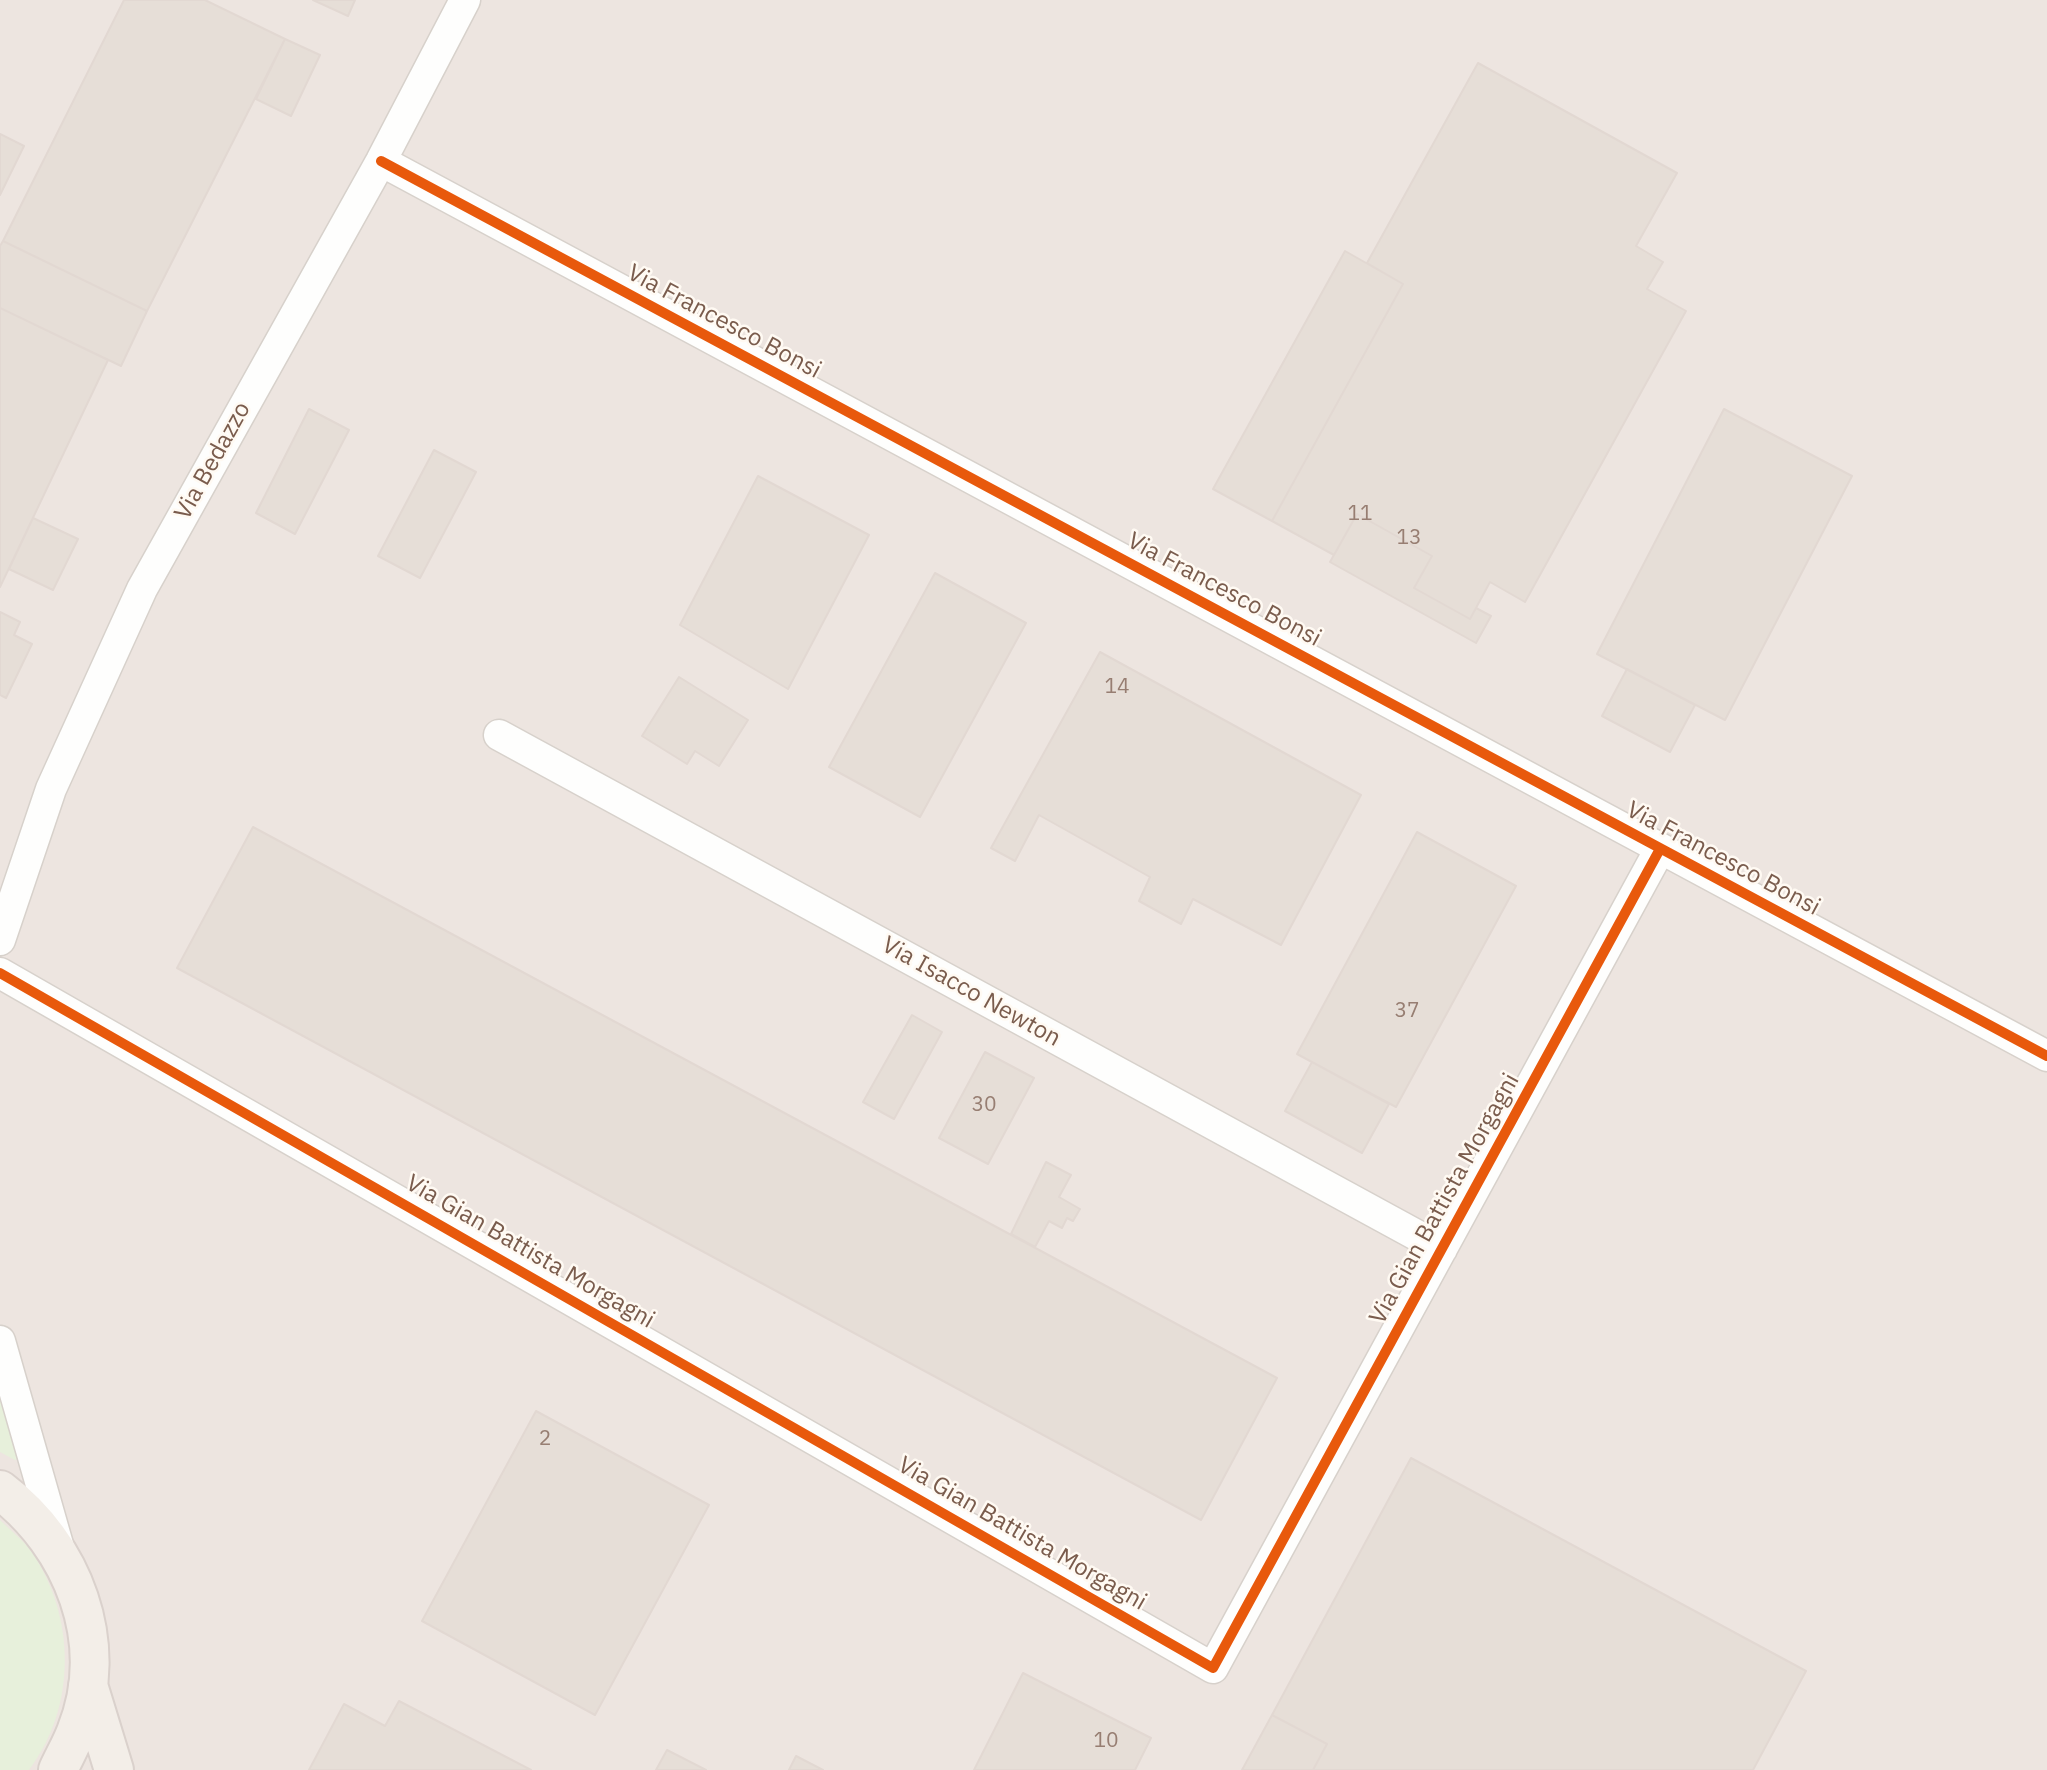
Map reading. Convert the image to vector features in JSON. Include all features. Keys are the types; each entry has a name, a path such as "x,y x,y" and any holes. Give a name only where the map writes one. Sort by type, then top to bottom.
{"main road":[{"path":"0,1490 19,1504 42,1528 61,1555 85,1618 89,1651 88,1685 77,1730 58,1770"},
{"path":"88,1685 114,1770"}],"street":[{"name":"Via Bedazzo","path":"0,940 51,789 142,589 381,161 466,0"},
{"name":"Via Francesco Bonsi","path":"381,161 2047,1056"},
{"name":"Via Isacco Newton","path":"499,735 1442,1249"},
{"name":"Via Gian Battista Morgagni","path":"0,972 1213,1668 1660,849"},
{"path":"0,1341 61,1555"}],"shaded area":[{"path":"0,0 2047,0 2047,1770 0,1770"}],"green space":[{"path":"0,1367 20,1458 15,1460 0,1452"},
{"path":"0,1520 28,1547 46,1576 63,1632 63,1690 45,1745 29,1770 0,1770"}],"building":[{"path":"124,0 205,0 285,39 147,311 3,241"},
{"path":"313,0 355,0 348,16"},
{"path":"285,39 320,55 291,116 256,99"},
{"path":"1478,63 1677,173 1636,246 1663,262 1647,289 1686,311 1525,602 1490,582 1470,619 1414,588 1432,556 1357,514 1334,555 1272,521 1403,284 1367,263"},
{"path":"0,134 24,146 0,195"},
{"path":"3,241 147,311 121,366 0,308 0,246"},
{"path":"1345,251 1403,284 1272,521 1213,489"},
{"path":"0,308 108,360 0,587"},
{"path":"309,409 349,430 295,534 256,513"},
{"path":"1724,409 1852,476 1725,720 1597,654"},
{"path":"434,450 476,472 420,578 378,556"},
{"path":"758,476 869,535 788,689 680,625"},
{"path":"1357,514 1432,556 1414,588 1470,619 1476,608 1491,616 1476,643 1330,562"},
{"path":"33,518 78,539 53,590 9,569"},
{"path":"935,573 1026,623 920,817 829,767"},
{"path":"0,612 20,622 14,635 32,644 6,698 0,695"},
{"path":"1100,652 1361,795 1281,945 1193,899 1181,924 1139,901 1150,877 1039,815 1015,861 991,848"},
{"path":"1627,669 1695,705 1670,752 1602,716"},
{"path":"679,677 748,720 719,766 695,751 687,764 642,736"},
{"path":"253,827 1277,1378 1201,1520 177,968"},
{"path":"1417,832 1516,886 1396,1107 1297,1054"},
{"path":"912,1015 942,1032 894,1119 863,1102"},
{"path":"985,1052 1034,1078 988,1164 939,1138"},
{"path":"1312,1062 1389,1104 1362,1153 1285,1111"},
{"path":"1046,1162 1071,1175 1059,1197 1080,1209 1073,1221 1067,1218 1062,1228 1049,1221 1035,1247 1011,1234"},
{"path":"536,1411 709,1505 595,1715 422,1621"},
{"path":"1411,1458 1806,1671 1753,1770 1313,1770 1327,1744 1272,1715"},
{"path":"1023,1673 1151,1738 1135,1770 974,1770"},
{"path":"399,1701 531,1770 309,1770 344,1704 385,1726"},
{"path":"1272,1715 1327,1744 1313,1770 1242,1770"},
{"path":"667,1750 706,1770 656,1770"},
{"path":"796,1756 823,1770 789,1770"}],"cycle path":[{"path":"381,161 2047,1056"},
{"path":"0,973 1213,1668 1660,849"}]}
